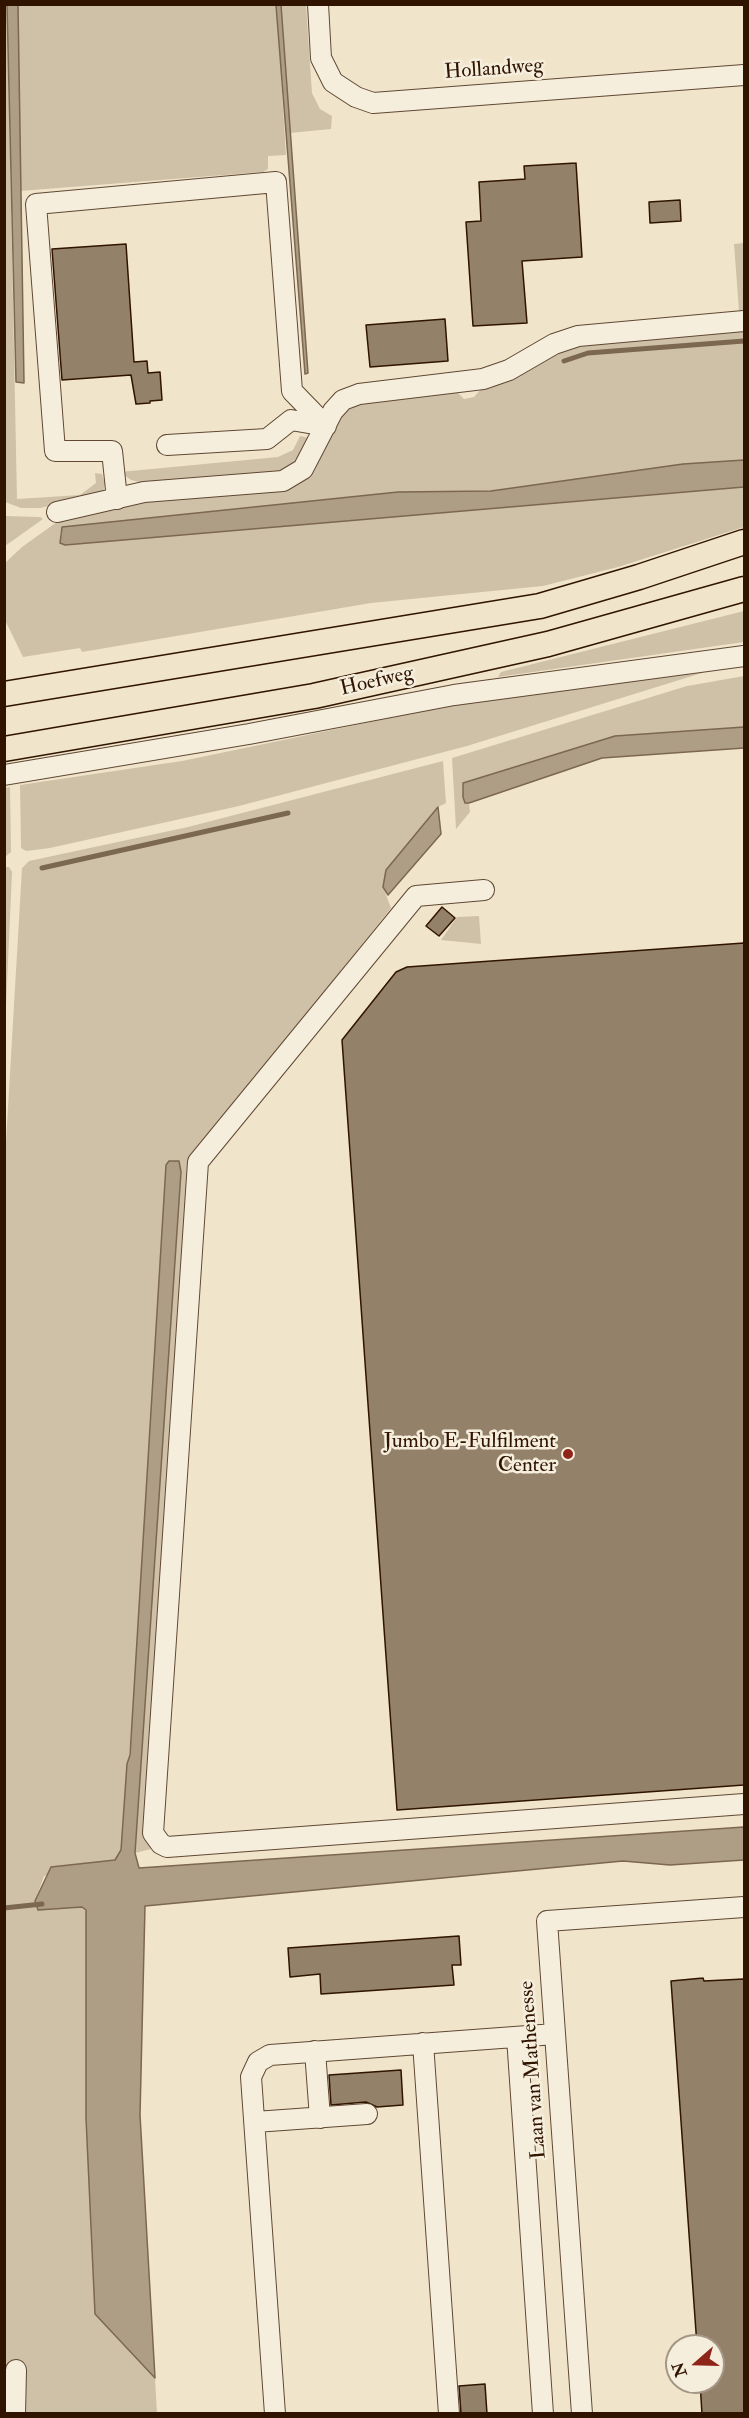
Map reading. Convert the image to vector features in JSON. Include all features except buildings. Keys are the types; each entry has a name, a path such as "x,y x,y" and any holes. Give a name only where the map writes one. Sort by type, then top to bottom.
{"main road":[{"path":"4,694 540,606 639,577 744,542"},
{"name":"Hoefweg","path":"4,749 338,691 548,644 744,589"}],"street":[{"name":"Hollandweg","path":"318,4 321,57 333,82 356,97 373,103 744,75"},
{"path":"117,499 112,451 56,451 36,204 276,182 292,391 326,426"},
{"path":"57,512 144,492 284,481 303,469 343,400 359,394 483,379 509,370 554,344 578,336 744,321"},
{"path":"167,446 267,439 291,420 326,426"},
{"name":"Hoefweg","path":"4,775 249,734 435,698 744,656"},
{"path":"484,890 416,896 198,1162 153,1833 160,1844 167,1847 744,1804"},
{"name":"Laan van Mathenesse","path":"582,2414 547,1921 744,1907"},
{"path":"274,2414 251,2077 258,2062 270,2055 555,2034"},
{"path":"518,2037 543,2414"},
{"path":"423,2043 449,2414"},
{"path":"315,2051 320,2118"},
{"path":"255,2122 367,2114"},
{"path":"15,2414 16,2370"}],"shaded area":[{"path":"4,5 7,5 17,499 80,495 96,483 95,473 102,474 105,484 103,493 40,508 21,508 5,502"},
{"path":"7,5 18,5 24,383 16,382"},
{"path":"12,5 306,5 312,93 320,109 332,116 331,129 290,133 286,77 281,77 286,155 268,156 268,169 263,172 20,191"},
{"path":"276,5 281,5 308,373 305,374"},
{"path":"744,243 744,311 739,311 734,244"},
{"path":"744,330 744,460 683,464 491,491 398,492 62,527 60,543 65,545 744,487 744,527 618,567 543,586 371,603 82,652 80,648 23,657 5,620 4,564 22,547 61,519 146,502 273,492 296,486 314,472 339,416 359,403 457,392 464,399 474,397 482,388 509,381 550,356 591,342"},
{"path":"300,436 309,438 298,460 277,474 143,483 131,480 120,472 278,457 293,450"},
{"path":"744,460 744,487 65,545 60,543 62,527 398,492 491,491 683,464"},
{"path":"5,516 40,517 43,519 5,546"},
{"path":"744,611 744,642 498,677 501,672"},
{"path":"705,672 467,746 239,806 50,848 26,851 21,848 20,785 182,761 452,705"},
{"path":"744,676 744,727 615,736 465,803 469,803 470,812 456,829 452,758 687,686"},
{"path":"744,727 744,748 602,758 469,803 465,803 463,797 463,783 615,736"},
{"path":"443,761 446,803 438,807 383,887 391,908 189,1161 146,1839 151,1849 135,1853 181,1172 179,1161 121,1850 115,1860 44,1876 35,1901 38,1910 82,1907 86,1910 86,2118 95,2314 155,2378 157,2413 5,2414 4,1176 22,868 29,861 188,827"},
{"path":"10,787 11,852 5,857 5,788"},
{"path":"438,807 441,834 388,895 383,887 386,870"},
{"path":"5,867 9,867 12,872 5,1029"},
{"path":"479,916 481,944 441,940 457,917"},
{"path":"169,1161 179,1161 181,1172 135,1853 139,1868 744,1827 744,1860 670,1865 623,1861 145,1906 140,2115 155,2378 95,2314 86,2118 86,1910 82,1907 38,1910 35,1901 51,1867 115,1860 121,1850 127,1764 130,1755 166,1165"}],"waterway":[{"path":"564,361 588,353 744,341"},
{"path":"42,868 288,813"},
{"path":"4,1908 42,1904"}],"place":[{"name":"Jumbo E-Fulfilment Center","path":"568,1454"}]}
